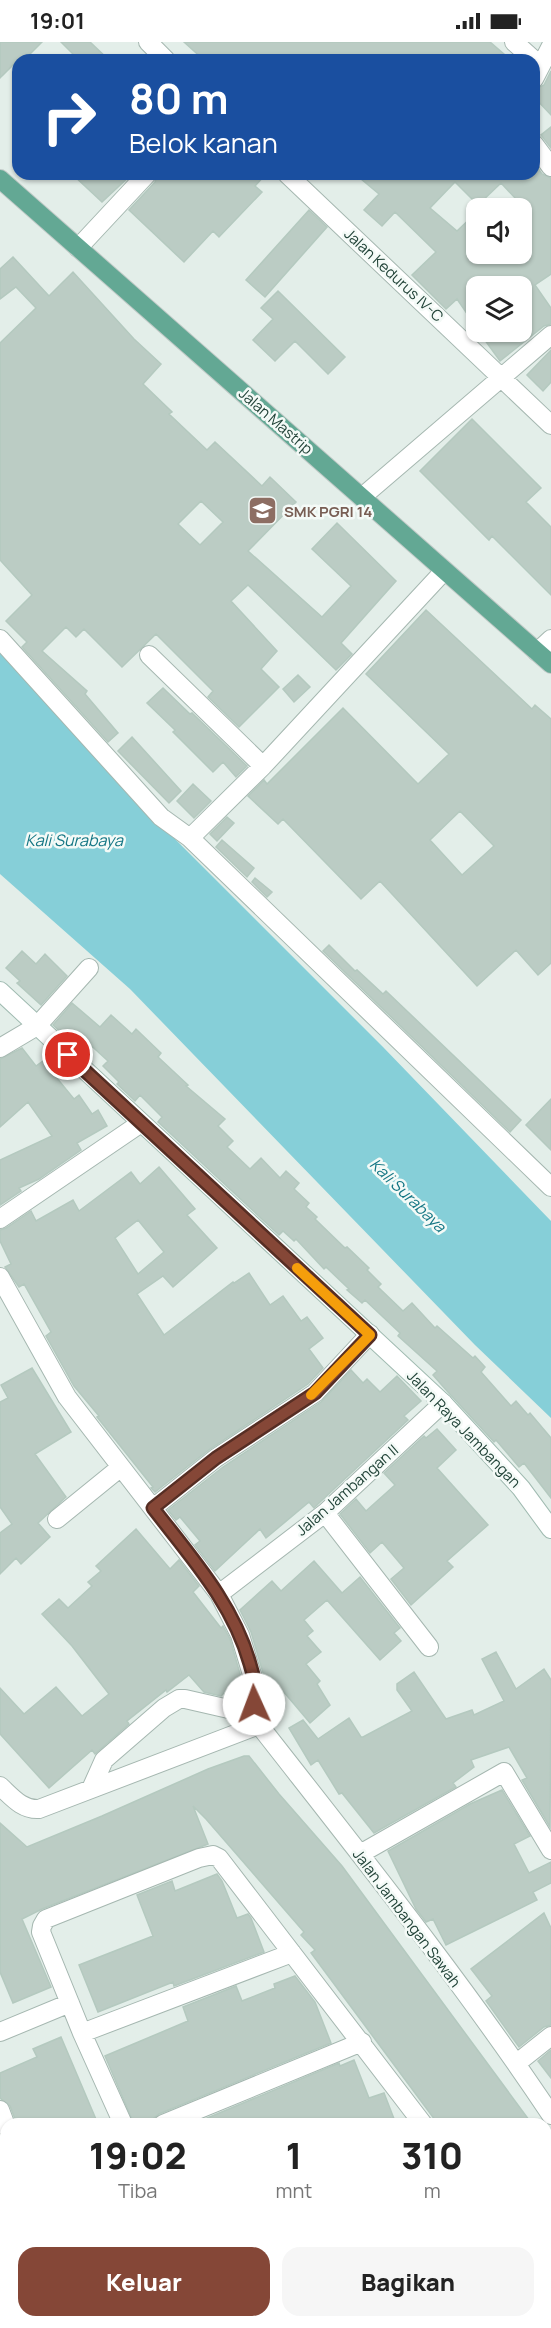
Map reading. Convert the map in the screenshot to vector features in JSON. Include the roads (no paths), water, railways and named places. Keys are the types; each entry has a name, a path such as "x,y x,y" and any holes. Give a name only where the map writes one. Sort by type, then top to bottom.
{"main road":[{"name":"Jalan Mastrip","path":"0,179 544,658"}],"street":[{"path":"148,42 160,54"},
{"path":"514,42 525,54"},
{"path":"540,61 551,46"},
{"path":"540,152 551,167"},
{"path":"78,248 141,180"},
{"name":"Jalan Kedurus IV-C","path":"293,180 551,425"},
{"path":"362,497 551,335"},
{"path":"190,838 263,766 444,571"},
{"path":"0,639 161,817 190,838 551,1187"},
{"path":"544,658 551,639"},
{"path":"149,655 263,766"},
{"path":"0,1048 37,1026 89,968"},
{"name":"Jalan Raya Jambangan","path":"0,992 443,1403 521,1488 551,1529"},
{"path":"0,1219 141,1123"},
{"path":"0,1277 67,1397 219,1594 240,1635 257,1691 251,1720"},
{"path":"153,1508 216,1458 315,1393 370,1335"},
{"name":"Jalan Jambangan II","path":"219,1594 325,1513 443,1403"},
{"path":"57,1520 121,1467"},
{"path":"325,1513 429,1647"},
{"path":"92,1789 104,1760 164,1708 179,1699 220,1706 251,1720"},
{"path":"0,1786 17,1802 33,1809 39,1809 92,1789 251,1720"},
{"name":"Jalan Jambangan Sawah","path":"251,1720 360,1854 517,2063 551,2115"},
{"path":"360,1854 504,1772 551,1850"},
{"path":"120,2118 41,1932 44,1921 199,1858 213,1856 219,1858 419,2118"},
{"path":"82,2032 292,1953"},
{"path":"0,2032 70,2003"},
{"path":"517,2063 551,2036"},
{"path":"178,2118 362,2042"}],"water":[{"name":"Kali Surabaya","path":"0,653 149,813 383,1047 551,1221 551,1418 475,1345 130,989 0,874"}],"place":[{"name":"SMK PGRI 14","path":"263,511"}]}
